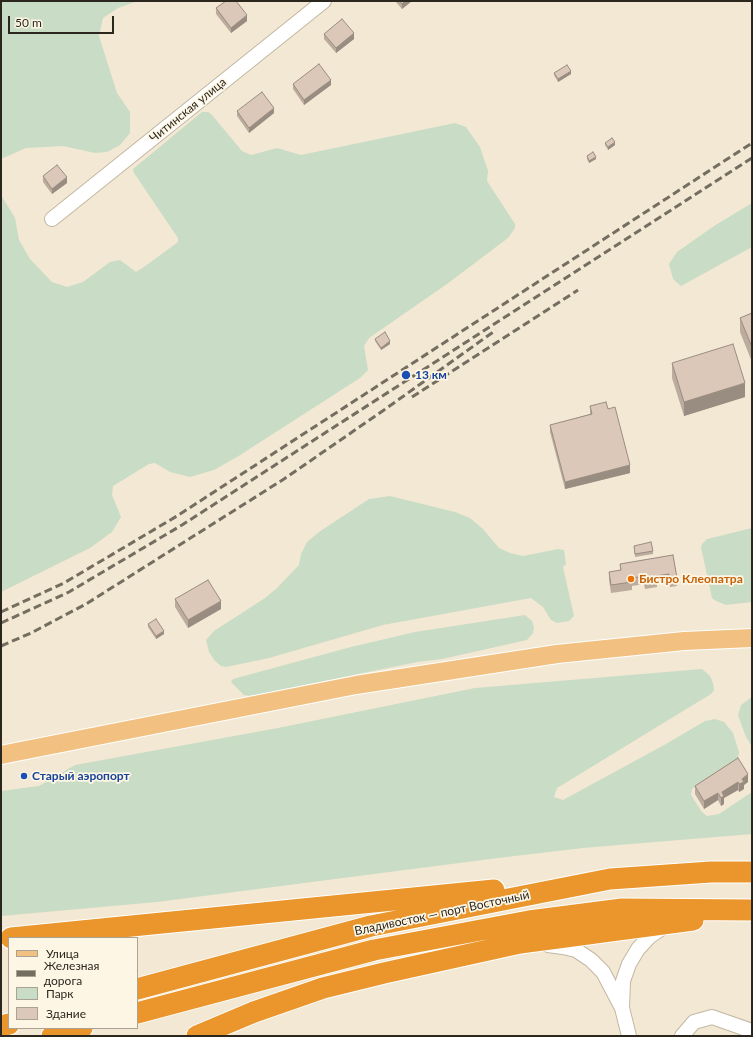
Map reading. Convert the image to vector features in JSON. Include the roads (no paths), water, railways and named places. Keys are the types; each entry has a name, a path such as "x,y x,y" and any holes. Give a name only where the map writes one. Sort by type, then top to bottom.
{"highway":[{"name":"Владивосток — порт Восточный","path":"138,989 371,926 610,879 712,872 752,872"},
{"path":"20,937 610,879"},
{"name":"Владивосток — порт Восточный","path":"138,1013 374,950 529,921 622,909 752,911"},
{"path":"197,1036 222,1031 254,1012 323,988 520,943 752,911"},
{"path":"52,1036 78,1029"}],"main road":[{"path":"1,755 364,684 557,654 684,641 752,638"}],"street":[{"name":"Читинская улица","path":"52,219 324,1"},
{"path":"622,1008 623,982 628,964 638,949 649,937 670,923"},
{"path":"520,943 563,947 576,950 590,960 603,972 622,1008 629,1036"},
{"path":"682,1036 694,1022 712,1017 752,1031"}],"railway":[{"path":"1,612 64,583 177,516 752,143"},
{"path":"1,623 69,592 182,525 752,158"},
{"path":"412,397 578,290"},
{"path":"1,646 31,633 86,604 284,479 496,330"}],"place":[{"name":"13 км","path":"406,375"},
{"name":"Бистро Клеопатра","path":"631,579"},
{"name":"Старый аэропорт","path":"24,776"}]}
